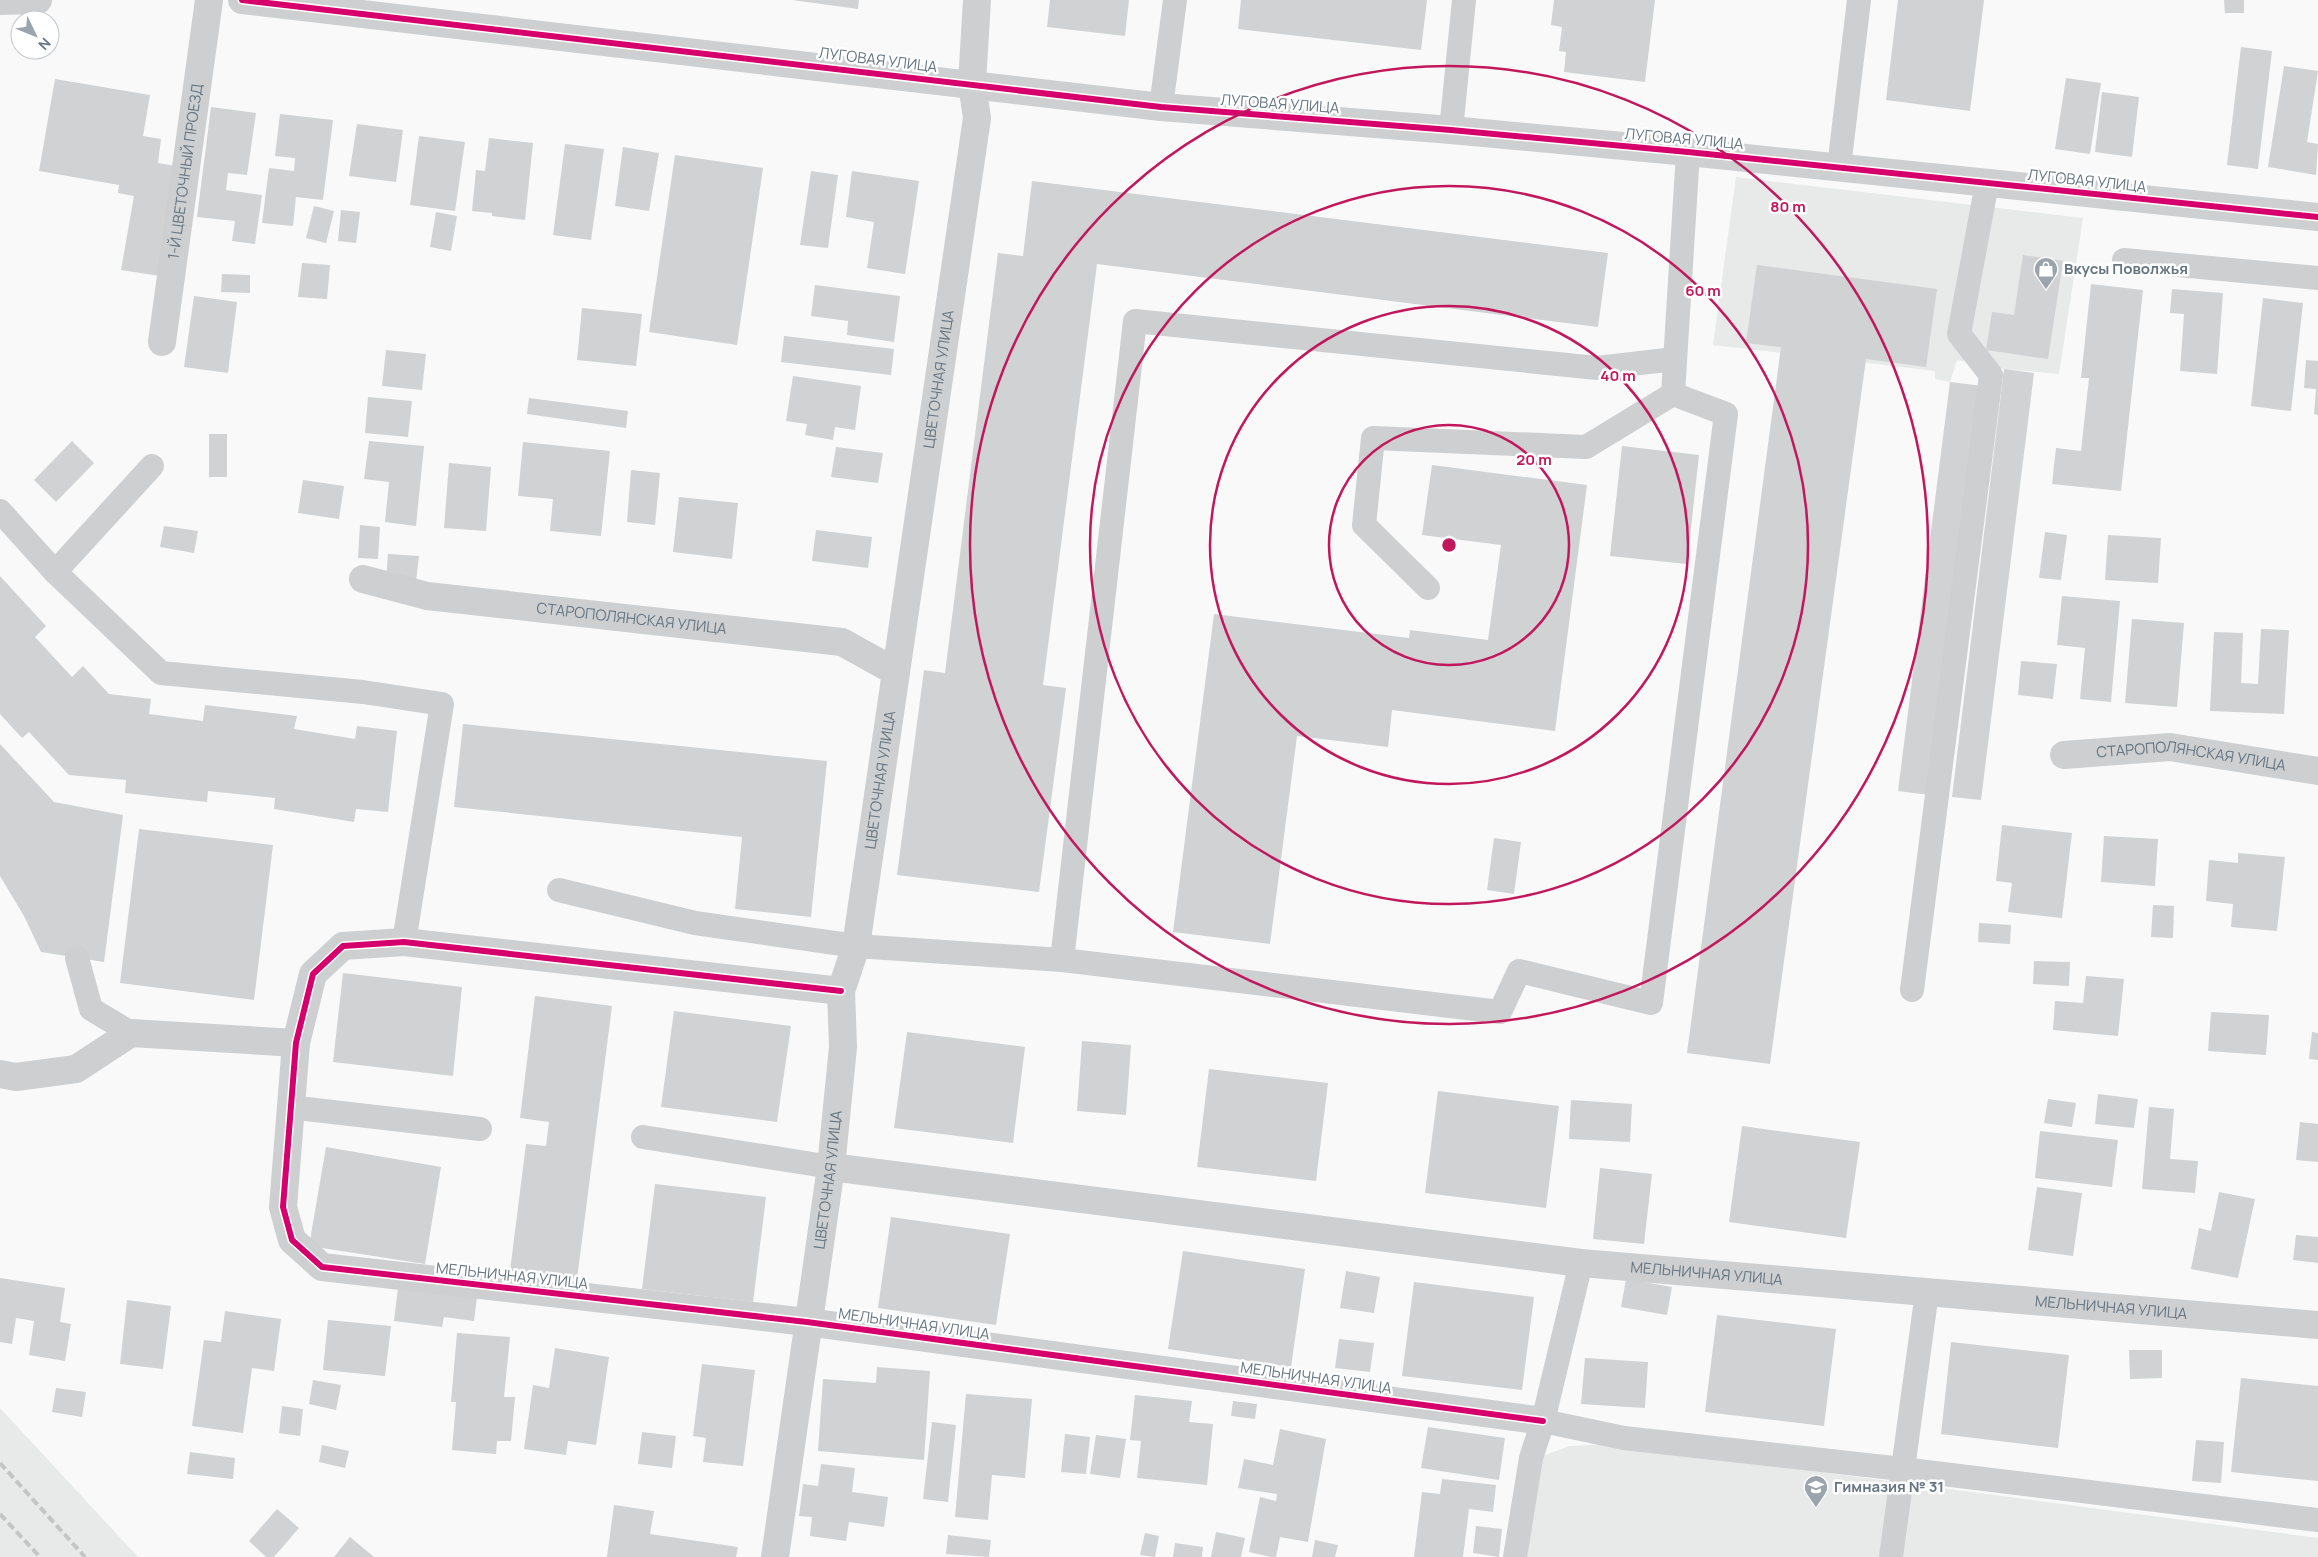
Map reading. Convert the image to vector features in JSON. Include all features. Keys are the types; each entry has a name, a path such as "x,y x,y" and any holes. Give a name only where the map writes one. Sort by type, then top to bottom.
{"street":[{"path":"0,0 38,0"},
{"name":"1-Й ЦВЕТОЧНЫЙ ПРОЕЗД","path":"162,342 209,0"},
{"name":"ЛУГОВАЯ УЛИЦА","path":"242,0 1161,107 1451,130 1688,152 2318,217"},
{"name":"ЦВЕТОЧНАЯ УЛИЦА","path":"775,1557 830,1167 843,1047 840,991 856,946 977,118 972,84 977,0"},
{"name":"СТАРОПОЛЯНСКАЯ УЛИЦА","path":"363,579 427,596 842,642 896,672"},
{"name":"СТАРОПОЛЯНСКАЯ УЛИЦА","path":"2064,755 2170,747 2318,771"},
{"name":"МЕЛЬНИЧНАЯ УЛИЦА","path":"840,991 404,942 343,946 313,974 296,1043 289,1107 283,1207 292,1240 322,1267 807,1322 1543,1422"},
{"path":"0,1074 16,1077 76,1068 131,1033 296,1043"},
{"name":"МЕЛЬНИЧНАЯ УЛИЦА","path":"830,1167 1581,1263 2318,1325"}],"lane":[{"path":"1161,107 1175,0"},
{"path":"1451,130 1464,0"},
{"path":"1839,167 1859,0"},
{"path":"1672,394 1688,152"},
{"path":"1912,990 1991,376 1959,334 1987,183"},
{"path":"2124,260 2318,278"},
{"path":"1062,960 1134,321 1597,368 1675,360"},
{"path":"1428,588 1364,524 1373,438 1586,447 1672,394"},
{"path":"559,890 695,923 856,946 1062,960 1500,1012 1519,971 1651,1003 1726,414 1672,394"},
{"path":"55,572 152,466"},
{"path":"0,511 55,572 161,673 363,692 442,704 404,942"},
{"path":"77,958 91,1009 131,1033"},
{"path":"289,1107 480,1129"},
{"path":"644,1137 830,1167"},
{"path":"1515,1557 1531,1458 1543,1422 1581,1263"},
{"path":"1891,1557 1927,1292"},
{"path":"1543,1422 1624,1438 1902,1469 2318,1520"}],"shaded area":[{"path":"1736,177 2083,218 2059,374 2004,369 1957,360 1950,382 1935,379 1935,371 1713,345"},
{"path":"0,1408 138,1557 0,1557"},
{"name":"Гимназия № 31","path":"1610,1444 2318,1538 2318,1557 1523,1557 1537,1458 1569,1446"}],"building":[{"path":"792,0 859,0 858,9"},
{"path":"1050,0 1129,0 1125,36 1047,27"},
{"path":"1241,0 1427,0 1421,50 1238,29"},
{"path":"1554,0 1655,0 1645,82 1564,72 1566,52 1559,51 1562,27 1551,25"},
{"path":"1898,0 1984,0 1970,111 1886,100"},
{"path":"2224,0 2244,0 2244,13 2225,13"},
{"path":"2241,47 2272,51 2258,169 2227,165"},
{"path":"2284,66 2318,71 2307,142 2318,144 2316,175 2268,167"},
{"path":"2066,78 2101,83 2090,154 2055,149"},
{"path":"55,79 150,95 143,136 161,139 158,163 181,167 160,276 121,270 134,196 118,193 119,185 39,171"},
{"path":"2102,92 2139,97 2132,157 2095,152"},
{"path":"211,107 256,113 247,175 228,173 226,190 262,195 255,244 232,241 235,221 197,217"},
{"path":"280,114 333,120 323,200 296,197 293,226 262,223 269,168 294,171 295,158 275,156"},
{"path":"357,124 403,130 396,182 349,176"},
{"path":"419,136 465,142 455,211 410,205"},
{"path":"489,138 533,143 525,220 492,216 492,213 472,211 476,170 485,171"},
{"path":"565,144 604,149 591,240 553,235"},
{"path":"623,147 659,153 649,211 615,206"},
{"path":"675,155 763,168 737,345 649,332"},
{"path":"811,171 838,175 828,248 800,245"},
{"path":"852,171 919,181 905,274 867,268 874,222 846,217"},
{"path":"1032,181 1608,253 1598,327 1097,264 1043,685 1066,688 1039,892 897,875 924,670 945,673 998,253 1023,256"},
{"path":"314,206 334,211 326,243 306,238"},
{"path":"341,210 360,212 356,243 338,241"},
{"path":"436,212 457,216 451,251 430,247"},
{"path":"2023,255 2063,261 2048,359 1986,350 1992,312 2014,315"},
{"path":"302,263 330,265 327,299 298,297"},
{"path":"1757,265 1937,289 1926,367 1866,359 1770,1064 1687,1053 1781,347 1746,343"},
{"path":"222,274 250,275 250,293 221,292"},
{"path":"2091,284 2143,290 2121,491 2052,484 2056,448 2081,451 2089,378 2081,378"},
{"path":"815,285 900,296 894,342 847,335 848,321 811,316"},
{"path":"2172,289 2223,293 2217,374 2180,371 2184,314 2170,313"},
{"path":"194,296 237,302 228,373 184,367"},
{"path":"2263,298 2303,303 2291,411 2251,406"},
{"path":"582,308 642,314 636,366 577,360"},
{"path":"784,336 894,349 891,375 781,362"},
{"path":"386,350 426,354 422,390 382,386"},
{"path":"2306,360 2318,361 2318,415 2314,414 2316,389 2304,388"},
{"path":"2004,369 2034,373 1981,800 1952,797"},
{"path":"793,376 861,386 855,430 835,427 833,440 805,435 807,424 786,421"},
{"path":"1950,382 1983,386 1930,795 1898,791"},
{"path":"368,397 412,401 408,437 365,433"},
{"path":"529,398 628,411 626,428 527,414"},
{"path":"209,434 227,434 227,477 209,477"},
{"path":"72,441 94,463 56,502 34,480"},
{"path":"369,441 424,446 416,526 385,522 389,482 364,479"},
{"path":"523,442 610,451 601,536 550,531 553,499 518,496"},
{"path":"1622,446 1699,455 1687,564 1610,556"},
{"path":"836,447 883,453 878,483 831,477"},
{"path":"449,463 491,467 486,531 444,528"},
{"path":"1432,465 1587,485 1555,731 1392,710 1388,747 1297,736 1270,944 1173,932 1214,614 1409,638 1410,630 1488,640 1501,545 1422,535"},
{"path":"631,470 660,473 655,525 627,522"},
{"path":"303,480 344,486 339,519 298,513"},
{"path":"679,497 738,503 732,559 673,552"},
{"path":"360,525 380,527 378,559 358,558"},
{"path":"164,526 198,531 194,553 160,547"},
{"path":"816,530 872,537 868,568 812,561"},
{"path":"2045,532 2067,535 2061,580 2039,578"},
{"path":"2108,535 2161,538 2158,583 2105,580"},
{"path":"388,554 419,556 416,582 386,580"},
{"path":"0,576 46,626 35,637 72,677 83,666 109,694 151,699 149,714 203,721 205,705 297,716 294,729 355,739 357,726 397,731 388,812 356,809 354,822 274,809 275,798 208,791 207,802 125,793 126,780 69,775 29,732 22,738 0,714"},
{"path":"2062,596 2120,601 2111,702 2080,699 2085,648 2057,645"},
{"path":"2132,619 2184,623 2177,707 2125,703"},
{"path":"2261,629 2289,630 2284,714 2210,711 2214,632 2243,633 2241,683 2258,684"},
{"path":"2021,661 2057,664 2053,699 2018,695"},
{"path":"463,724 827,761 811,917 735,909 742,837 454,807"},
{"path":"0,744 54,802 123,815 104,962 41,952 24,916 0,876"},
{"path":"2002,825 2072,833 2062,918 2008,912 2012,883 1996,881"},
{"path":"139,829 273,845 254,1000 120,983"},
{"path":"2104,836 2158,839 2155,886 2101,882"},
{"path":"1494,838 1521,842 1514,894 1487,890"},
{"path":"2238,853 2285,857 2277,931 2231,927 2233,904 2206,901 2209,860 2238,863"},
{"path":"2153,905 2174,906 2173,938 2151,937"},
{"path":"1979,923 2011,925 2010,944 1978,942"},
{"path":"2034,961 2070,962 2069,986 2033,984"},
{"path":"343,973 462,987 453,1076 333,1062"},
{"path":"2086,976 2124,979 2118,1036 2053,1030 2055,1001 2083,1003"},
{"path":"535,996 612,1006 577,1279 510,1271 526,1144 546,1146 549,1122 520,1118"},
{"path":"674,1011 791,1026 777,1122 661,1107"},
{"path":"2211,1012 2269,1015 2266,1055 2208,1051"},
{"path":"907,1032 1025,1047 1013,1143 894,1128"},
{"path":"2312,1032 2318,1033 2318,1060 2309,1059"},
{"path":"1082,1041 1131,1045 1126,1115 1077,1111"},
{"path":"1209,1069 1328,1083 1316,1181 1197,1167"},
{"path":"1438,1091 1559,1106 1546,1208 1425,1193"},
{"path":"2098,1094 2138,1099 2134,1128 2095,1124"},
{"path":"2048,1099 2076,1103 2072,1127 2044,1123"},
{"path":"1571,1100 1632,1104 1630,1142 1569,1139"},
{"path":"2149,1107 2174,1109 2170,1159 2198,1161 2195,1193 2142,1189"},
{"path":"2300,1122 2318,1124 2318,1162 2296,1160"},
{"path":"1742,1126 1860,1142 1846,1238 1729,1222"},
{"path":"2040,1131 2118,1140 2112,1187 2035,1178"},
{"path":"326,1147 441,1167 425,1264 309,1246"},
{"path":"1600,1168 1652,1174 1644,1244 1593,1239"},
{"path":"655,1184 766,1197 753,1302 642,1289"},
{"path":"2037,1187 2082,1193 2073,1256 2028,1250"},
{"path":"2219,1192 2255,1199 2238,1278 2191,1269 2199,1228 2211,1231"},
{"path":"891,1217 1010,1234 996,1325 878,1308"},
{"path":"2296,1235 2318,1237 2318,1263 2293,1260"},
{"path":"1183,1251 1305,1269 1291,1367 1168,1349"},
{"path":"1346,1271 1380,1277 1374,1313 1340,1308"},
{"path":"0,1278 65,1288 60,1322 71,1324 65,1361 29,1355 34,1321 16,1318 12,1344 0,1342"},
{"path":"1626,1279 1672,1287 1667,1315 1621,1307"},
{"path":"1414,1282 1534,1297 1522,1390 1402,1376"},
{"path":"398,1288 477,1297 474,1321 444,1317 442,1327 394,1321"},
{"path":"127,1300 171,1306 163,1369 120,1364"},
{"path":"225,1311 281,1319 274,1371 252,1368 243,1433 192,1426 204,1340 221,1342"},
{"path":"1717,1315 1836,1329 1824,1426 1705,1412"},
{"path":"328,1320 391,1326 385,1376 323,1370"},
{"path":"457,1333 510,1337 504,1397 515,1397 511,1441 497,1441 496,1454 452,1450 456,1402 451,1402"},
{"path":"1339,1339 1374,1343 1370,1372 1335,1368"},
{"path":"1951,1342 2069,1355 2058,1448 1941,1434"},
{"path":"555,1348 609,1357 596,1445 568,1441 566,1455 524,1449 533,1385 549,1388"},
{"path":"2129,1350 2162,1350 2162,1378 2130,1379"},
{"path":"1585,1358 1648,1362 1645,1408 1581,1404"},
{"path":"702,1364 755,1370 743,1466 703,1462 706,1438 693,1436"},
{"path":"877,1367 930,1371 924,1460 818,1451 823,1379 876,1383"},
{"path":"2241,1378 2318,1386 2318,1481 2231,1472"},
{"path":"313,1380 341,1385 336,1410 309,1404"},
{"path":"56,1388 86,1392 82,1417 52,1412"},
{"path":"966,1394 1032,1399 1025,1478 992,1475 988,1520 955,1517"},
{"path":"1135,1395 1192,1401 1189,1422 1213,1424 1207,1485 1137,1478 1141,1441 1130,1440"},
{"path":"1233,1401 1257,1404 1255,1419 1231,1416"},
{"path":"282,1406 303,1409 300,1436 279,1433"},
{"path":"932,1422 956,1425 948,1502 923,1499"},
{"path":"1428,1427 1505,1438 1499,1480 1421,1468"},
{"path":"1280,1429 1326,1439 1308,1542 1280,1537 1276,1557 1271,1557 1249,1552 1260,1497 1276,1501 1277,1494 1238,1488 1244,1459 1273,1465"},
{"path":"642,1432 676,1436 672,1468 638,1464"},
{"path":"1065,1434 1090,1437 1086,1474 1061,1472"},
{"path":"1096,1435 1126,1439 1120,1478 1090,1474"},
{"path":"2196,1440 2224,1442 2221,1483 2192,1481"},
{"path":"322,1445 349,1451 345,1468 319,1462"},
{"path":"190,1452 235,1458 233,1479 187,1474"},
{"path":"821,1464 855,1468 852,1492 888,1497 884,1527 849,1522 846,1541 810,1536 812,1517 799,1516 803,1484 818,1486"},
{"path":"1442,1479 1496,1485 1493,1512 1469,1509 1463,1557 1414,1557 1422,1492 1440,1494"},
{"path":"614,1505 654,1511 650,1534 738,1547 736,1557 607,1557"},
{"path":"277,1509 299,1528 274,1557 266,1557 249,1541"},
{"path":"1476,1526 1502,1529 1499,1557 1473,1553"},
{"path":"1216,1532 1245,1538 1241,1557 1211,1557"},
{"path":"1145,1533 1159,1536 1155,1557 1140,1555"},
{"path":"948,1535 991,1540 989,1557 946,1554"},
{"path":"350,1537 374,1557 334,1557"},
{"path":"1315,1540 1338,1545 1335,1557 1312,1557"},
{"path":"1175,1543 1203,1547 1202,1557 1173,1557"}],"railway":[{"path":"0,1463 85,1557"},
{"path":"0,1514 40,1557"}],"cycle path":[{"path":"242,0 1161,107 1451,130 1688,152 2318,217"},
{"path":"841,991 404,942 343,946 313,974 296,1043 283,1207 292,1240 322,1267 807,1322 1543,1421"}],"place":[{"name":"Вкусы Поволжья","path":"2046,290"},
{"name":"Гимназия № 31","path":"1816,1508"}]}
